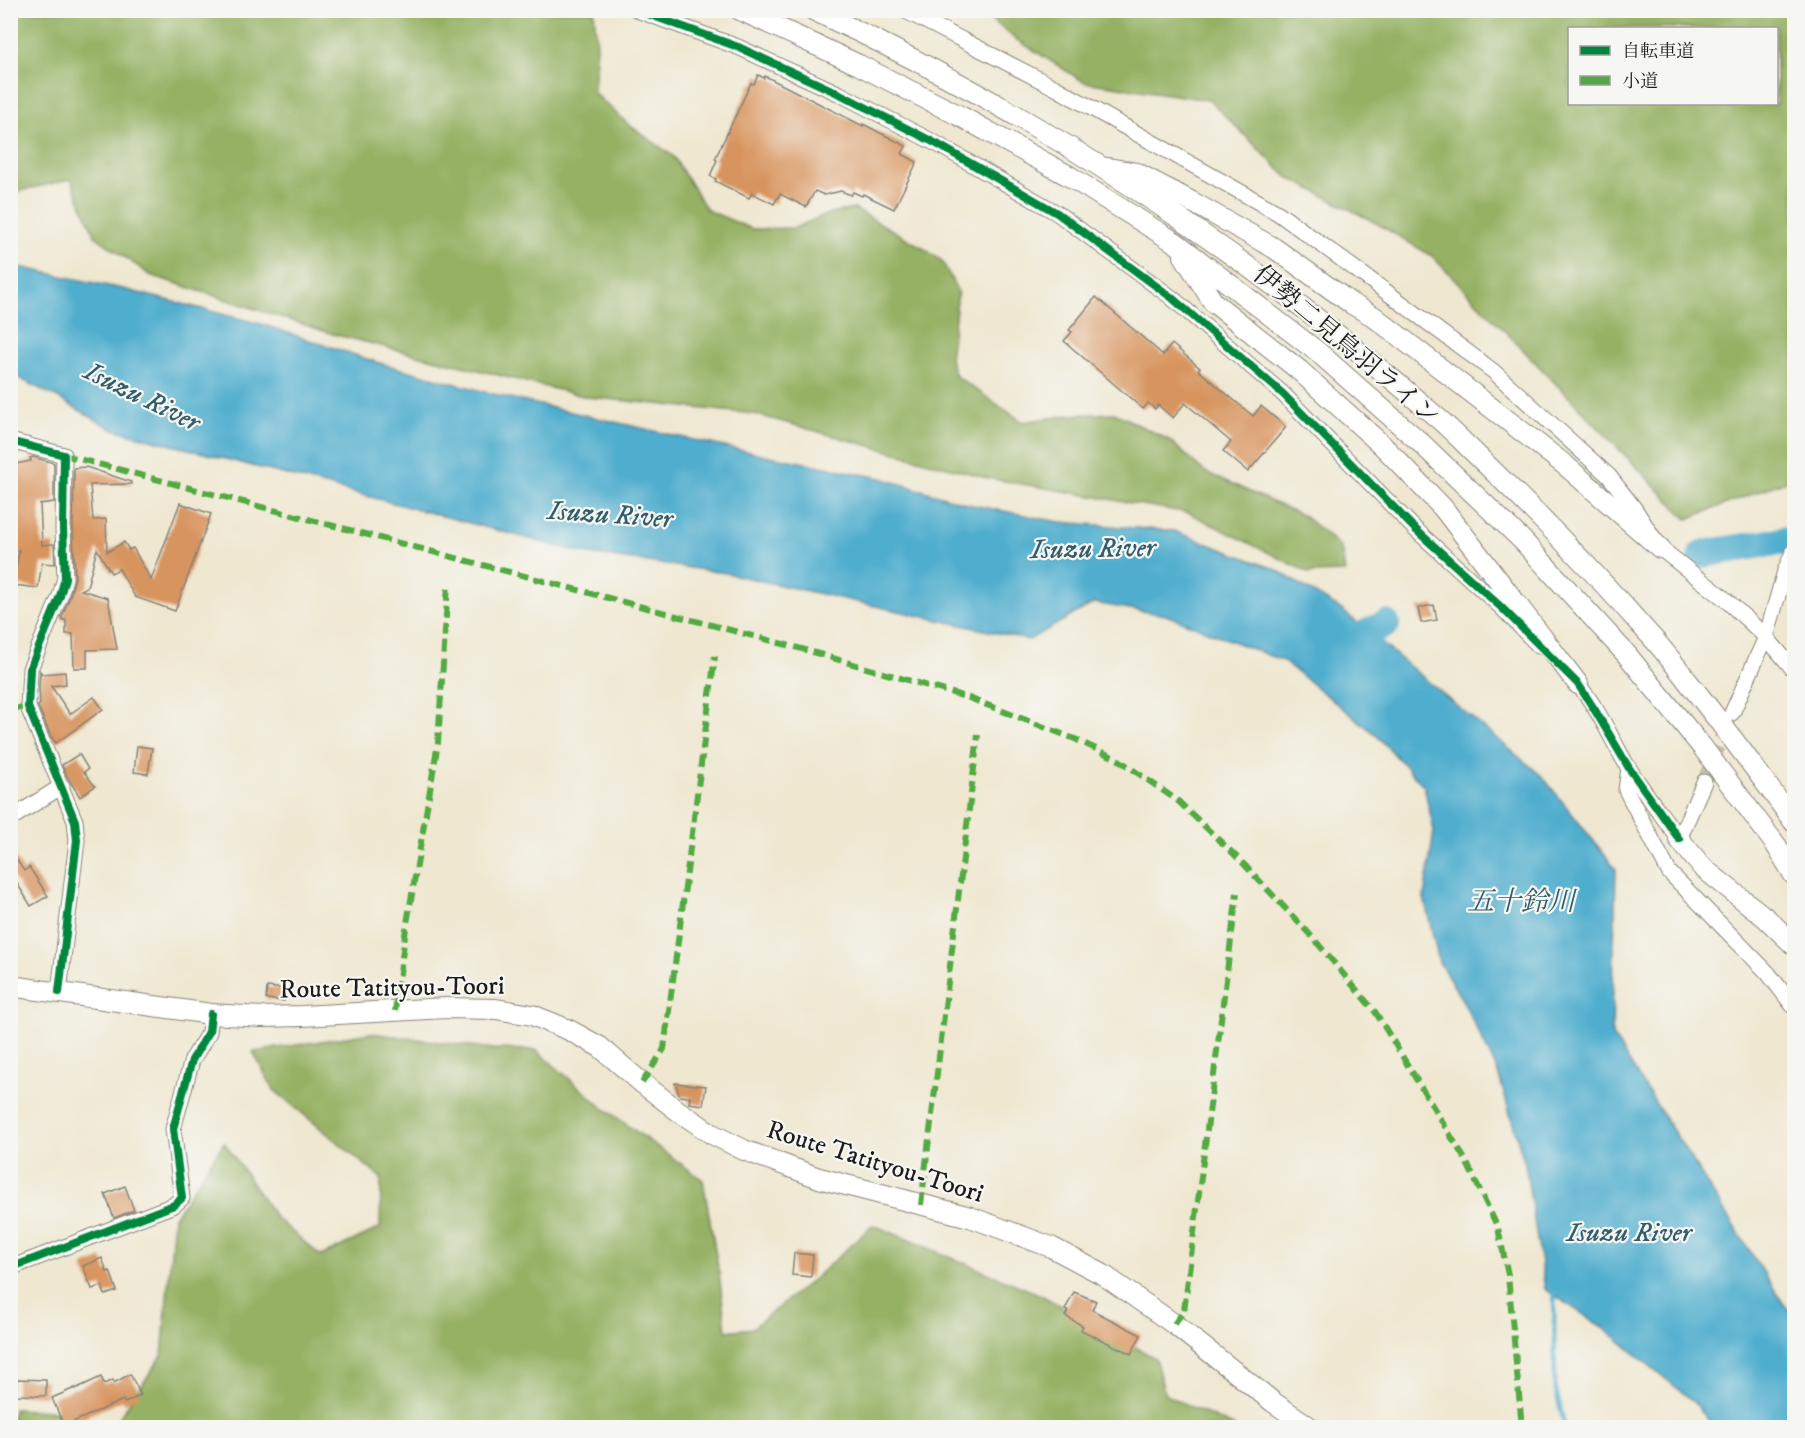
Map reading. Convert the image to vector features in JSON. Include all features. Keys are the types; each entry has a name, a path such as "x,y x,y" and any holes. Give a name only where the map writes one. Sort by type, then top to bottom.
{"main road":[{"name":"伊勢二見鳥羽ライン","path":"740,10 859,65 960,116 1069,176 1176,243 1319,353 1422,444 1522,540 1628,656 1696,739 1776,845 1794,875"},
{"name":"伊勢二見鳥羽ライン","path":"813,10 872,37 975,93 1100,166 1220,247 1337,334 1442,422 1541,517 1650,634 1735,740 1794,822"},
{"path":"1100,166 1137,173 1274,248 1352,304 1373,316 1565,465 1660,548"},
{"path":"1176,243 1214,302 1308,377 1383,446 1443,508 1578,684"},
{"path":"1679,839 1703,868 1766,918 1794,945"},
{"name":"Route Tatityou-Toori","path":"10,986 211,1014 262,1017 302,1017 446,1008 496,1009 532,1015 569,1030 600,1047 677,1110 712,1134 744,1150 819,1178 970,1217 1050,1247 1102,1274 1174,1324 1273,1402 1311,1428"}],"street":[{"path":"637,10 738,48 840,94 938,144 1057,213 1171,297 1283,394 1415,529 1502,609 1578,684 1629,768 1679,839"},
{"path":"904,10 1054,87 1288,220 1493,371 1609,476 1634,508 1660,548 1725,599 1766,637 1794,670"},
{"path":"10,441 64,455 65,579 30,669 28,707 75,821 77,840 59,992"},
{"path":"1732,713 1766,637 1785,571 1794,550"},
{"path":"1629,768 1626,790 1669,872 1768,973 1794,1007"},
{"path":"1679,839 1704,782"},
{"path":"10,819 62,786"},
{"path":"10,1268 174,1205 182,1198 173,1129 192,1060 209,1032 211,1014"}],"green space":[{"path":"10,11 594,11 597,46 594,93 628,124 673,156 707,210 752,229 794,228 830,213 855,209 942,261 958,292 950,359 956,376 1023,422 1070,415 1115,413 1169,440 1205,472 1304,516 1341,547 1345,572 1309,573 1189,513 987,478 754,414 587,397 333,334 150,275 95,236 71,179 11,193"},
{"path":"981,11 1794,11 1794,478 1687,519 1432,256 1376,223 1287,177 1209,100 1084,82 1014,38"},
{"path":"370,1033 494,1049 536,1050 601,1106 703,1180 719,1273 726,1331 752,1328 816,1277 873,1225 1041,1295 1155,1358 1165,1395 1235,1427 112,1428 162,1356 174,1217 224,1142 276,1218 321,1256 380,1228 381,1178 274,1090 253,1052"},
{"path":"14,1409 68,1412 81,1427 11,1428"}],"water":[{"name":"五十鈴川","path":"10,265 123,289 258,323 376,362 501,396 720,446 881,478 968,504 1060,522 1174,531 1275,569 1342,610 1542,776 1616,869 1612,1035 1783,1303 1794,1316 1794,1427 1714,1427 1695,1403 1604,1328 1545,1289 1525,1164 1497,1070 1464,1003 1439,962 1424,898 1434,831 1424,786 1375,734 1283,661 1166,615 1094,603 1029,640 726,573 583,553 112,429 11,374"}],"building":[{"path":"758,75 764,78 765,76 906,146 902,154 917,162 894,209 863,194 862,196 853,192 851,195 841,191 824,195 815,191 806,207 780,194 774,204 752,193 749,198 715,181 716,179 710,176 717,160 715,159 751,83 754,84"},
{"path":"1096,297 1163,355 1172,344 1200,368 1198,370 1253,416 1261,406 1286,427 1248,472 1223,451 1231,442 1185,403 1173,418 1158,405 1155,409 1148,403 1143,409 1064,341 1072,332 1069,330"},
{"path":"30,458 54,463 54,502 40,504 42,545 54,544 55,564 42,563 38,588 14,585 19,550 10,550 10,465 31,461"},
{"path":"86,467 131,482 131,484 90,485 93,520 106,519 107,552 124,542 129,550 133,548 151,580 180,503 211,514 175,611 135,597 119,569 111,573 97,549 87,587 81,590 108,598 117,649 87,650 87,668 74,668 73,634 66,634 66,620 62,620 62,617 75,578 74,468"},
{"path":"1434,605 1437,620 1421,623 1418,608"},
{"path":"40,671 42,674 65,672 66,684 51,686 70,714 94,697 103,709 56,743 51,737 38,706 40,704"},
{"path":"137,746 152,748 148,774 134,772"},
{"path":"79,754 88,769 84,772 95,786 80,797 62,765"},
{"path":"10,850 24,871 29,867 48,896 31,906 10,872"},
{"path":"267,987 285,989 284,1001 266,999"},
{"path":"675,1083 706,1086 703,1105 689,1103 690,1097 680,1096"},
{"path":"125,1186 134,1210 114,1218 105,1194"},
{"path":"794,1253 813,1255 811,1277 792,1275"},
{"path":"102,1258 107,1272 110,1271 117,1291 105,1295 102,1286 92,1289 83,1266"},
{"path":"1074,1292 1096,1301 1092,1310 1141,1335 1131,1354 1081,1330 1083,1326 1065,1316 1068,1311 1065,1310"},
{"path":"130,1374 141,1395 125,1403 123,1400 64,1426 52,1398 101,1377 104,1384 113,1380 114,1383"},
{"path":"17,1379 46,1380 46,1396 16,1395"}],"waterway":[{"path":"1702,554 1794,539"},
{"path":"1342,645 1386,624"},
{"path":"1554,1290 1555,1386 1565,1428"}],"tunnel":[{"path":"1704,782 1728,722"}],"marked path":[{"path":"64,455 795,647 969,698 1075,739 1119,760 1178,801 1240,860 1314,939 1376,1013 1466,1161 1498,1228 1508,1275 1522,1428"},
{"path":"395,1011 405,935 438,743 448,584"},
{"path":"642,1083 664,1049 715,656"},
{"path":"10,709 28,707"},
{"path":"921,1205 978,735"},
{"path":"1174,1324 1184,1311 1237,893"}],"cycle path":[{"path":"637,10 738,47 840,94 937,144 1057,213 1171,297 1283,394 1415,529 1502,608 1578,684 1629,768 1679,839"},
{"path":"10,441 64,455 65,578 30,669 28,707 75,821 77,840 59,992"},
{"path":"10,1268 174,1205 182,1198 173,1129 192,1060 209,1032 211,1014"}],"water label":[{"name":"Isuzu River","path":"142,397"},
{"name":"Isuzu River","path":"610,515"},
{"name":"Isuzu River","path":"1093,549"},
{"name":"Isuzu River","path":"1629,1233"}]}
